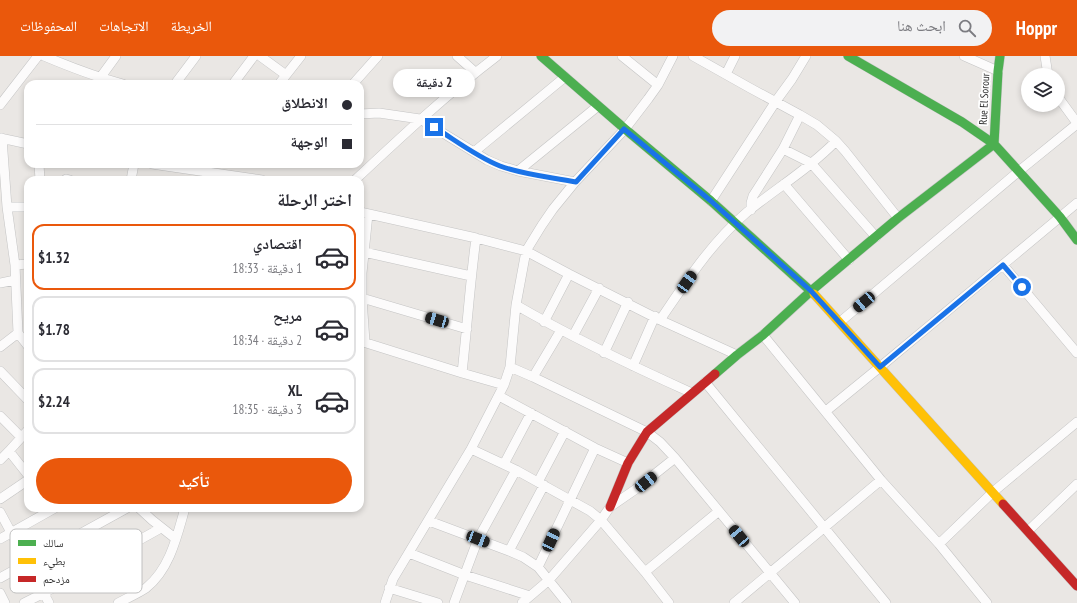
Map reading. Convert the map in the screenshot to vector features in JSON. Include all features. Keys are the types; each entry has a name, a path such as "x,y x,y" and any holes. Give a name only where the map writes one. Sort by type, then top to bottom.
{"street":[{"path":"0,105 38,56"},
{"path":"44,56 108,80"},
{"path":"100,78 116,56"},
{"path":"178,80 196,56"},
{"path":"236,80 254,56"},
{"path":"260,56 286,75"},
{"path":"282,80 302,56"},
{"path":"357,80 378,56"},
{"path":"457,56 475,72"},
{"path":"359,176 420,119 475,72 497,56"},
{"path":"541,56 624,129 711,201 811,291 1077,586"},
{"path":"622,56 658,84"},
{"path":"385,603 393,579 471,449 504,385 510,367 516,305 526,251 547,217 576,182 624,129 658,84 673,56"},
{"path":"693,56 817,125 836,141 898,218"},
{"path":"726,74 735,56"},
{"path":"711,201 806,56"},
{"path":"848,56 956,118 994,144 1060,217 1077,240"},
{"path":"964,56 998,71"},
{"name":"Rue El Sorour","path":"994,144 1000,56"},
{"path":"1045,56 1047,68"},
{"path":"474,152 566,77"},
{"path":"518,171 598,106"},
{"path":"840,322 1077,123 1065,107"},
{"path":"364,114 379,113 420,119 487,160 501,166 518,171 576,182"},
{"path":"751,210 753,196 783,149 800,115"},
{"path":"24,143 1,138 18,309 18,333 24,341"},
{"path":"633,366 658,318 696,269 735,223 771,193 811,163 836,141"},
{"path":"522,603 549,580 601,520 610,507 628,463 647,432 737,355 763,335 811,291 898,218 994,144"},
{"path":"783,149 811,163 876,237"},
{"path":"177,168 227,176"},
{"path":"784,184 849,260"},
{"path":"826,411 1077,203"},
{"path":"7,207 24,206"},
{"path":"471,276 364,252 364,213 476,238 526,251 658,318 737,355"},
{"path":"462,373 476,238"},
{"path":"14,265 24,264"},
{"path":"1003,265 1077,353"},
{"path":"544,322 569,274"},
{"path":"0,283 15,280"},
{"path":"573,336 599,288"},
{"path":"364,299 467,329"},
{"path":"604,353 628,302"},
{"path":"516,305 544,322 604,353 692,393"},
{"path":"533,377 561,330"},
{"path":"0,347 18,333"},
{"path":"763,335 881,480 939,544 987,603"},
{"path":"364,343 504,385"},
{"path":"510,367 647,432 660,442 675,458 795,603"},
{"path":"0,371 24,396"},
{"path":"705,382 886,603"},
{"path":"499,396 596,448 628,463"},
{"path":"504,464 531,413"},
{"path":"0,416 21,437"},
{"path":"939,544 993,492 1077,422"},
{"path":"508,551 565,431"},
{"path":"0,460 24,434"},
{"path":"538,567 596,448"},
{"path":"471,449 516,470 590,511 601,520 669,603"},
{"path":"9,451 24,470"},
{"path":"610,507 636,490 675,458"},
{"path":"454,603 478,539 516,470"},
{"path":"734,603 881,480"},
{"path":"0,498 24,483"},
{"path":"1028,531 1077,484"},
{"path":"644,572 719,511"},
{"path":"0,512 10,529"},
{"path":"17,529 48,512"},
{"path":"89,529 120,512"},
{"path":"143,512 176,539"},
{"path":"142,590 156,578 165,564 176,539 183,512"},
{"path":"429,521 523,557 538,567 567,603"},
{"path":"142,539 161,528"},
{"path":"0,539 10,533"},
{"path":"409,553 464,574 530,596"},
{"path":"0,578 10,573"},
{"path":"390,588 438,603"},
{"path":"0,593 5,603"},
{"path":"24,603 44,593 49,603"},
{"path":"118,603 137,593"}],"traffic: fast":[{"path":"541,56 711,201 814,294"},
{"path":"848,56 962,122 994,144 1060,217 1077,240"},
{"path":"994,144 1000,56"},
{"path":"715,374 763,335 811,291 898,218 994,144"}],"traffic: slow":[{"path":"814,294 1003,504"}],"traffic: jam":[{"path":"610,507 628,463 647,432 715,374"},
{"path":"1003,504 1077,586"}],"route":[{"path":"434,127 487,160 501,166 518,171 576,182 624,129 711,201 811,291 880,367 1003,265 1022,287"}]}
